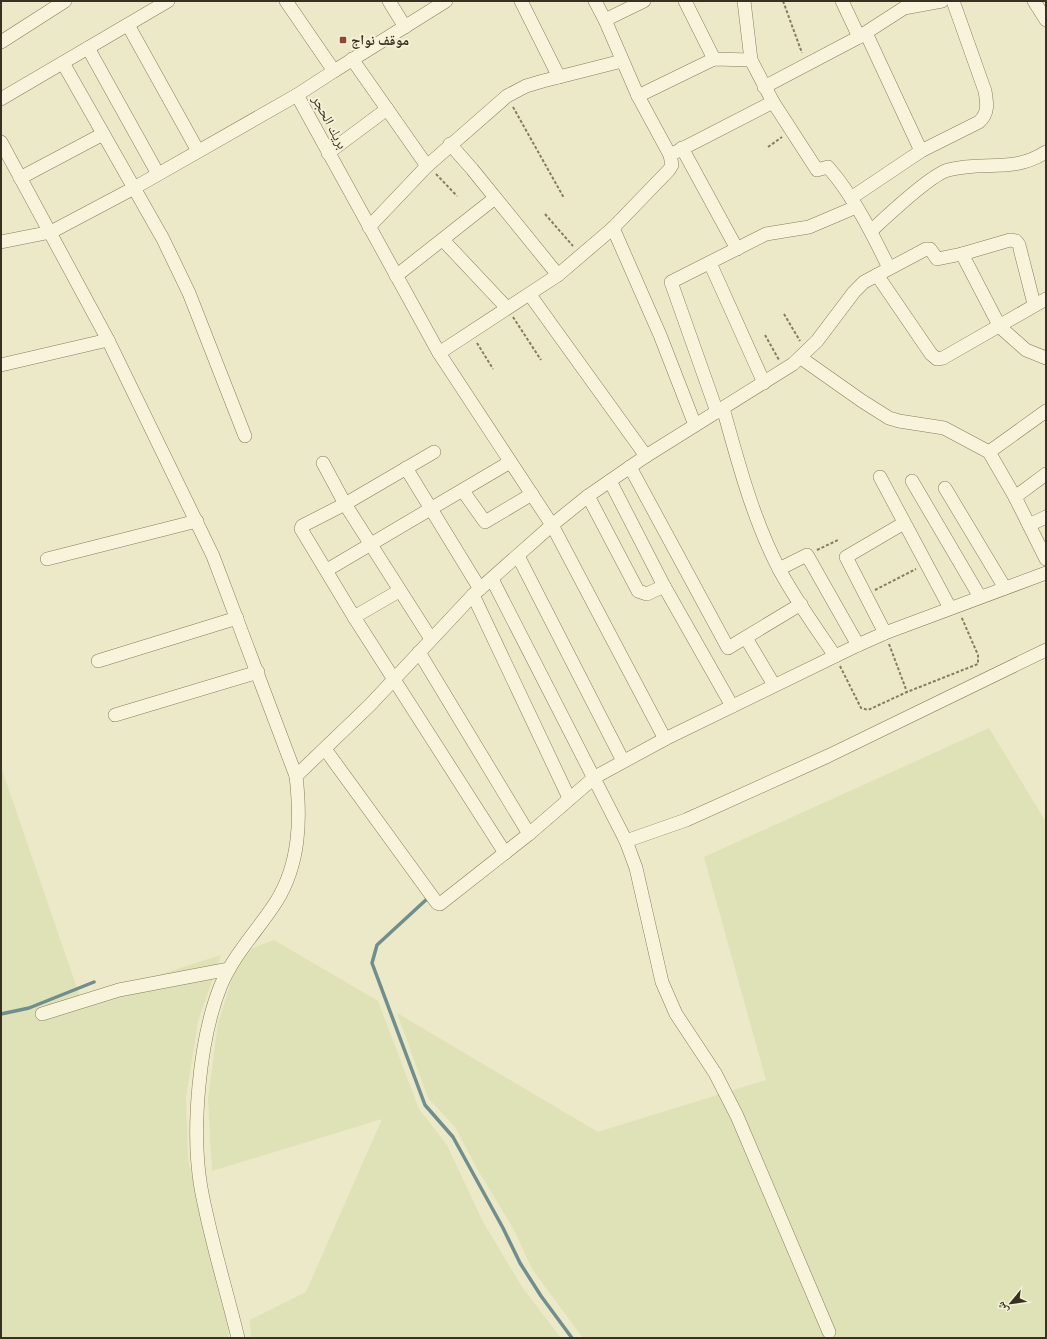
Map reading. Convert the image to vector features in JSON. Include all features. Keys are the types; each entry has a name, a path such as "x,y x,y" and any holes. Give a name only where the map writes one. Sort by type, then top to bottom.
{"street":[{"path":"1,42 65,1"},
{"path":"1,100 168,1"},
{"path":"286,1 334,71"},
{"path":"389,1 405,27"},
{"name":"بريك الحجر","path":"446,1 432,5 405,27 297,95 439,353 552,525 664,739"},
{"path":"439,353 507,308 530,295 582,256 613,228 669,170 672,165 670,155 638,96 605,20 595,1"},
{"path":"605,20 644,1"},
{"path":"685,1 714,59"},
{"path":"744,1 751,60 764,87 817,170 828,167 854,202 871,231 889,268"},
{"path":"842,1 862,35 921,151"},
{"path":"764,87 862,35 903,5 942,1"},
{"path":"835,656 779,568 755,512 720,410 671,282 766,234 816,225 854,202 921,151 979,122 986,112 985,91 953,1"},
{"path":"1034,1 1046,20"},
{"path":"524,2 559,77"},
{"path":"128,25 198,151"},
{"path":"88,48 158,174"},
{"path":"352,59 427,166"},
{"path":"638,96 714,59 751,60"},
{"path":"369,227 450,144 507,96 526,86 622,61"},
{"path":"63,63 163,240 189,293 245,436"},
{"path":"1,242 51,232 134,188 297,95"},
{"path":"670,155 773,102"},
{"path":"328,153 387,109"},
{"path":"20,178 103,134"},
{"path":"1,142 108,340 197,521 258,672 296,776 299,802 298,841 286,879 276,901 244,944 221,986 209,1028 202,1064 196,1151 201,1188 238,1338"},
{"path":"450,144 558,275"},
{"path":"682,148 737,249"},
{"path":"871,231 943,172 964,167 1019,164 1032,160 1046,152"},
{"path":"396,276 495,198"},
{"path":"613,228 660,335 695,425"},
{"path":"443,240 507,308"},
{"path":"296,776 370,705 476,592 552,525 588,496 646,456 785,370 804,355 825,332 854,292 864,282 877,274 927,249 937,259 962,254 1010,240 1016,241 1019,245 1040,302 1000,327 943,358 937,358 931,354 877,274"},
{"path":"962,254 1000,327 1026,350 1046,358"},
{"path":"710,263 764,383"},
{"path":"530,295 646,456"},
{"path":"1,365 108,340"},
{"path":"804,355 862,402 889,418 944,428 989,452 1015,497 1046,559"},
{"path":"989,452 1046,411"},
{"path":"434,452 345,504 301,527 354,617 506,853"},
{"path":"327,570 432,510 510,462"},
{"path":"323,463 345,504 431,640"},
{"path":"630,467 728,648 801,604"},
{"path":"406,468 432,510 476,592 569,798"},
{"path":"1015,497 1046,474"},
{"path":"880,477 927,564 953,607"},
{"path":"610,481 664,586 732,706"},
{"path":"912,481 980,597"},
{"path":"945,488 1005,588"},
{"path":"463,491 485,522 532,494"},
{"path":"588,496 638,591 647,594 664,586"},
{"path":"1029,525 1046,517"},
{"path":"47,559 197,521"},
{"path":"885,633 846,557 904,523"},
{"path":"779,568 807,555 858,645"},
{"path":"518,556 623,761"},
{"path":"325,749 437,902 440,904 444,903 506,853 594,777 623,761 664,739 774,685 885,633 1046,573"},
{"path":"492,579 626,841 636,868 662,982 669,1000 715,1074 737,1116 829,1332"},
{"path":"354,617 399,590"},
{"path":"98,661 237,618"},
{"path":"746,638 774,685"},
{"path":"626,841 686,820 818,761 1046,650"},
{"path":"419,652 529,834"},
{"path":"115,715 258,672"},
{"path":"42,1014 119,990 229,969"}],"path":[{"path":"783,1 807,65"},
{"path":"507,96 564,198"},
{"path":"768,147 791,131"},
{"path":"427,166 457,196"},
{"path":"545,214 582,256"},
{"path":"507,308 541,360"},
{"path":"784,314 804,355"},
{"path":"470,332 494,369"},
{"path":"765,335 785,370"},
{"path":"807,555 838,540"},
{"path":"865,594 927,564"},
{"path":"835,656 863,710 868,710 907,692 978,664 978,655 953,607"},
{"path":"885,633 907,692"}],"green space":[{"path":"989,728 1046,822 1046,1338 583,1338 532,1269 513,1228 479,1172 455,1127 428,1098 397,1013 598,1132 766,1080 704,857"},
{"path":"1,767 81,1000 221,955 198,1021 186,1097 188,1160 229,1325 228,1338 1,1338"},
{"path":"274,940 378,1001 419,1109 447,1145 482,1220 522,1287 561,1338 251,1338 250,1320 306,1292 382,1119 212,1171 208,1099 218,1023 240,953"}],"waterway":[{"path":"428,898 377,945 372,963 425,1105 453,1137 503,1228 520,1263 541,1296 572,1338"},
{"path":"1,1014 29,1008 94,982"}],"place":[{"name":"موقف نواج","path":"343,40"}]}
